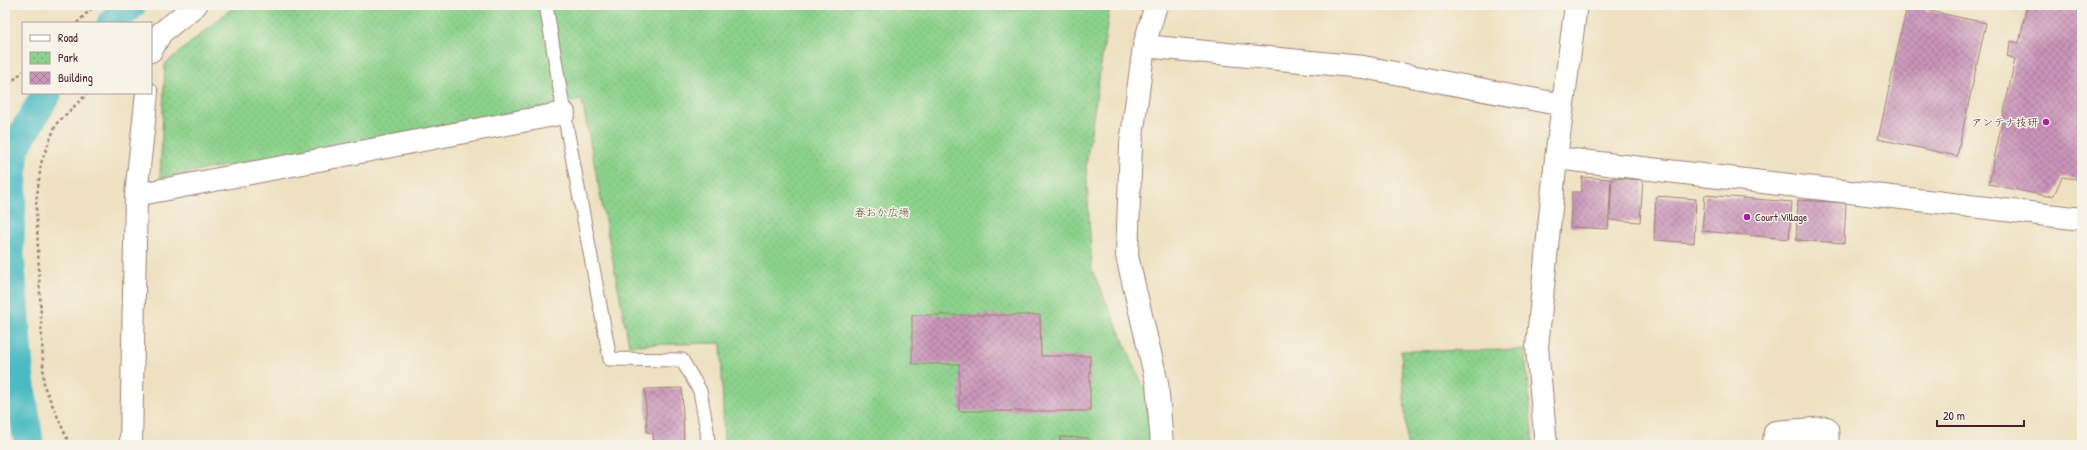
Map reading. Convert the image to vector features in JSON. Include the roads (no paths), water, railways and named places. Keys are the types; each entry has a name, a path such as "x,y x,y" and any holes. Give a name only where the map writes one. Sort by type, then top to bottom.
{"street":[{"path":"152,49 161,34 196,5"},
{"path":"1156,5 1144,46 1131,144 1127,256 1157,382 1162,445"},
{"path":"1546,445 1537,347 1556,158 1576,5"},
{"path":"1144,46 1363,68 1563,105"},
{"path":"131,445 136,195 147,94"},
{"path":"136,195 564,113"},
{"path":"1556,158 2082,219"},
{"path":"1774,445 1775,432 1827,428 1828,445"}],"lane":[{"path":"546,5 564,113 610,360 682,360 700,391 707,430 708,445"}],"waterway":[{"path":"113,22 131,5"},
{"path":"29,445 19,375 9,248 14,149 46,94"}],"place":[{"name":"アンテナ技研","path":"2046,122"},
{"name":"Court Village","path":"1747,217"}],"park label":[{"name":"春おか広場","path":"882,212"}]}
